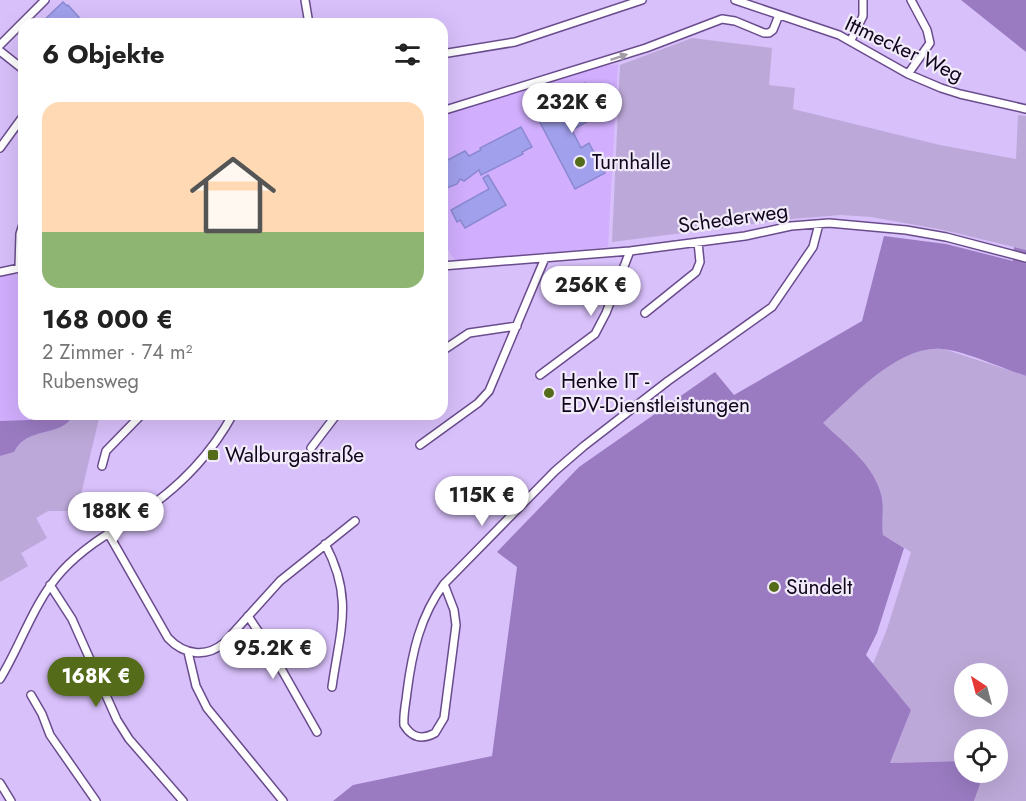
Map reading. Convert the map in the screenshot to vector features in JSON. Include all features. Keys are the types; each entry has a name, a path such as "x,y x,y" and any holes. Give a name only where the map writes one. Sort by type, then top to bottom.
{"street":[{"path":"27,18 45,0"},
{"path":"305,0 308,18"},
{"path":"448,53 515,42 642,0"},
{"name":"Ittmecker Weg","path":"735,0 851,40 908,74 960,94 1026,109"},
{"path":"851,40 861,21 864,11 863,0"},
{"path":"908,74 930,43 927,30 911,0"},
{"path":"448,109 646,48 722,19 729,19 769,33 773,30 780,15"},
{"path":"0,45 18,27"},
{"path":"0,51 18,65"},
{"path":"0,148 18,123"},
{"path":"444,584 454,610 456,626 444,717 435,733 419,738 404,725 408,684 419,632 433,599 444,584 555,471 584,446 668,381 768,311 813,246 819,224"},
{"name":"Schederweg","path":"448,266 630,250 745,236 791,226 819,224 861,225 906,230 946,237 1026,258"},
{"path":"645,313 698,270 698,242"},
{"path":"540,375 560,365 589,340 599,327 630,250"},
{"path":"420,446 486,395 499,370 545,258"},
{"path":"0,272 18,268"},
{"path":"448,347 469,333 517,326"},
{"path":"102,466 106,451 134,420"},
{"path":"0,679 27,622 50,585 74,559 108,533 146,509 188,476 209,452 229,420"},
{"path":"311,448 332,420"},
{"path":"108,533 164,634 188,652 201,653 216,649 228,640 280,581 355,521"},
{"path":"325,544 338,570 343,598 332,687"},
{"path":"50,585 72,619 97,680 120,726 183,801"},
{"path":"248,616 270,649 317,732"},
{"path":"188,652 196,686 207,708 283,801"},
{"path":"31,694 50,735 96,801"},
{"path":"0,783 11,801"}],"shaded area":[{"path":"961,0 1026,0 1026,52"},
{"path":"692,38 772,48 769,85 795,88 793,109 940,145 1016,159 1018,115 1026,116 1026,250 943,230 871,217 841,215 612,242 620,65"},
{"path":"618,64 608,247 455,261 448,249 448,113 599,67"},
{"path":"884,236 946,244 1013,261 1014,247 1026,250 1026,376 950,350 925,350 909,355 877,374 823,423 858,456 873,475 882,498 883,535 904,548 877,633 866,655 911,710 890,763 954,761 954,783 980,783 974,801 333,801 353,785 492,756 517,567 497,552 579,467 715,372 734,395 862,321"},
{"path":"18,274 18,420 99,420 77,511 48,511 36,518 47,538 21,553 28,566 0,582 0,277"},
{"path":"928,349 944,349 1026,376 1026,801 974,801 980,783 1008,783 1008,729 954,729 954,761 890,763 911,710 873,664 887,629 911,552 883,535 881,519 883,500 822,423 870,379 898,360"},
{"path":"70,420 62,426 28,438 14,452 0,456 0,421"},
{"path":"99,420 77,511 48,511 36,518 47,538 21,553 28,566 0,582 0,456 14,452 28,438 62,426 69,421"}],"building":[{"path":"63,2 80,18 46,18"},
{"path":"585,83 601,114 572,130 581,148 589,143 605,173 575,189 534,111"},
{"path":"521,127 532,147 522,152 523,154 481,175 479,170 464,181 460,179 457,184 448,188 448,160 465,151 469,156 481,150 480,148"},
{"path":"488,175 506,205 465,228 460,220 457,222 451,210 489,189 483,178"}],"place":[{"name":"Turnhalle","path":"580,162"},
{"name":"Henke IT - EDV-Dienstleistungen","path":"549,393"},
{"name":"Walburgastraße","path":"213,455"},
{"name":"Sündelt","path":"774,587"}]}
